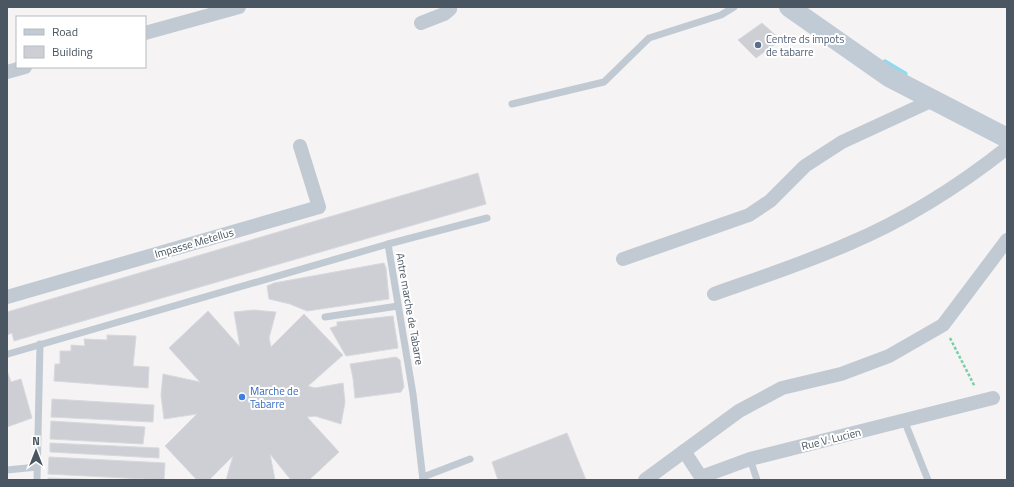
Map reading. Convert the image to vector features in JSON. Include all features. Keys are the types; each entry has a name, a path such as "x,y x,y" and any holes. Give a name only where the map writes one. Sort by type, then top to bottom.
{"main road":[{"path":"789,7 889,77 1007,138"}],"street":[{"path":"146,34 240,7"},
{"path":"421,23 444,14 450,9 449,7"},
{"path":"7,72 21,68"},
{"path":"623,259 749,215 770,201 805,166 842,142 933,100"},
{"name":"Impasse Metellus","path":"7,297 320,206 300,146"},
{"path":"714,294 849,244 906,215 975,173 1007,148"},
{"path":"645,480 739,411 782,388 841,374 889,356 943,325 1007,240"},
{"name":"Rue V. Lucien","path":"684,451 701,478 750,459 988,400"}],"lane":[{"path":"512,104 604,82 649,38 721,15 734,7"},
{"name":"Antre marche de Tabarre","path":"423,479 413,394 388,244 487,218"},
{"path":"8,354 388,244"},
{"path":"325,317 398,306"},
{"path":"36,480 40,344"},
{"path":"904,420 928,480"},
{"path":"423,479 470,458"},
{"path":"750,459 757,480"},
{"path":"7,470 37,467"}],"path":[{"path":"943,325 988,400"}],"building":[{"name":"Centre ds impots de tabarre","path":"762,23 781,40 756,58 738,40"},
{"path":"478,173 486,204 14,341 12,333 7,335 7,312"},
{"path":"384,263 386,268 389,299 307,311 290,304 269,299 267,286 274,283"},
{"path":"254,310 276,312 269,338 271,347 304,314 343,355 308,386 315,388 343,383 345,402 341,424 315,416 307,417 339,452 309,480 291,480 270,454 275,480 226,480 233,456 209,480 197,480 165,446 197,414 164,419 161,395 163,374 200,382 169,348 208,311 240,347 234,312"},
{"path":"393,316 398,348 346,356 330,328 337,326 337,322"},
{"path":"107,335 136,336 133,366 149,367 148,388 54,381 55,364 60,364 60,351 71,351 71,345 85,346 84,339 107,340"},
{"path":"396,357 400,360 404,387 401,392 355,398 350,364"},
{"path":"7,371 11,382 21,379 32,418 7,427"},
{"path":"52,399 154,405 153,422 51,417"},
{"path":"51,421 145,427 143,444 50,439"},
{"path":"567,433 586,480 498,480 492,462"},
{"path":"50,443 159,448 159,458 50,452"},
{"path":"49,457 165,463 164,480 48,474"},
{"path":"48,478 103,480 48,480"}],"waterway":[{"path":"885,62 905,74"}],"place":[{"name":"Centre ds impots de tabarre","path":"758,45"},
{"name":"Marche de Tabarre","path":"242,397"}]}
